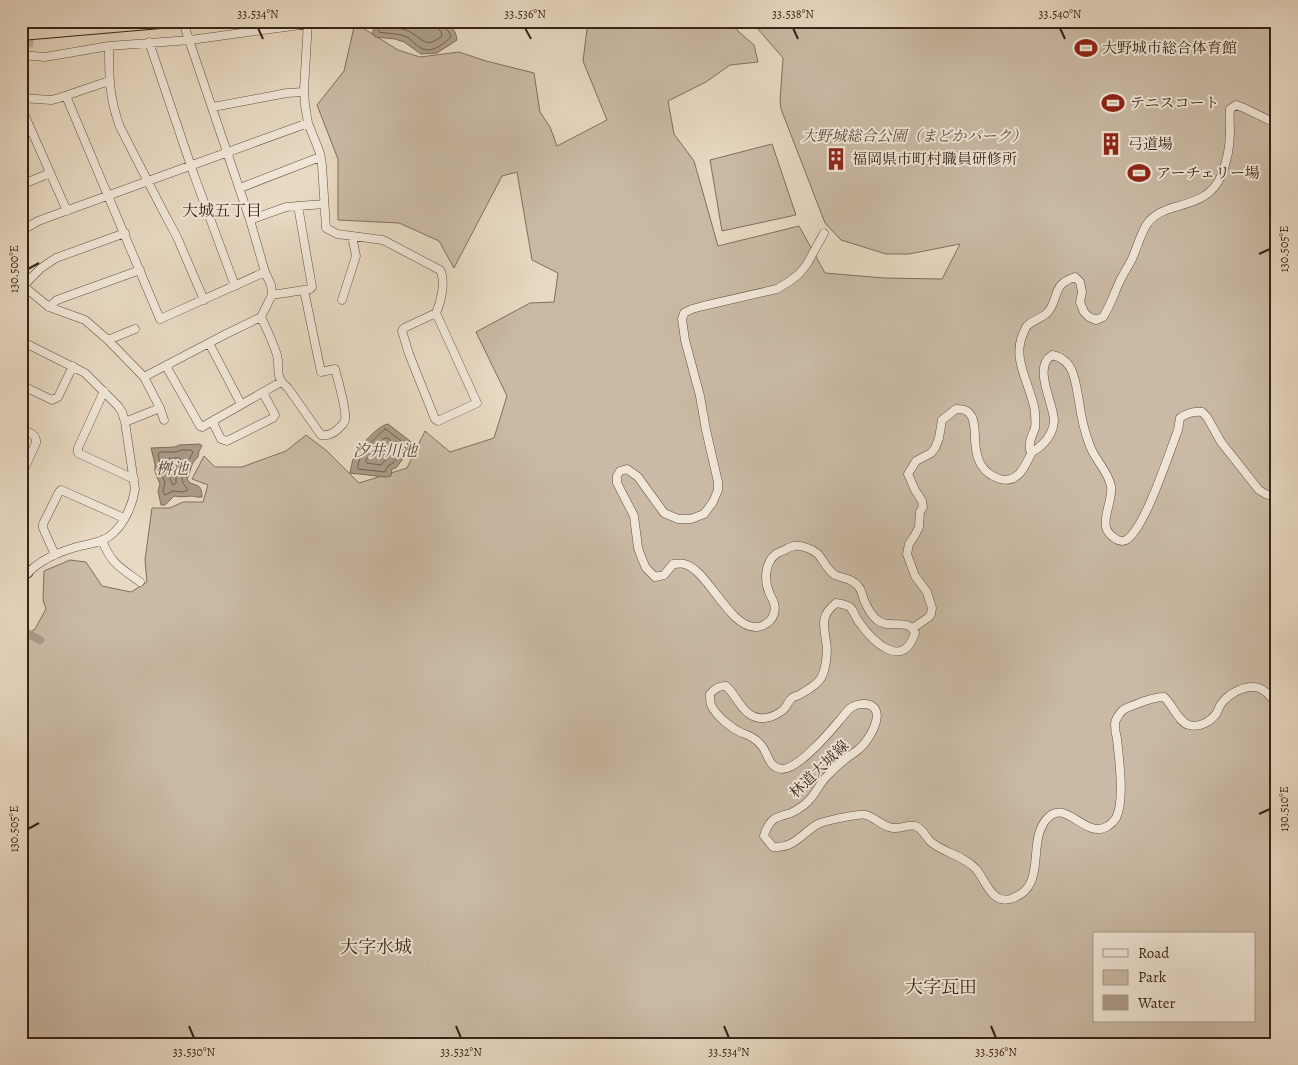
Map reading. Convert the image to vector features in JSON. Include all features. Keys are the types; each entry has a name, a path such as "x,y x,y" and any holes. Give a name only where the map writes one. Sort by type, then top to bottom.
{"highway":[{"path":"21,33 160,21"}],"street":[{"path":"28,47 25,56 45,57 109,46 190,40 317,21"},
{"path":"308,22 305,105 308,123 322,164 326,228 337,234 383,240 440,270 443,275 444,280 439,307 436,313 402,330 409,354 435,419 438,421 477,403 436,313"},
{"path":"144,377 208,343 261,318 272,295 271,285 265,272 240,188 185,28"},
{"path":"149,42 235,286"},
{"path":"109,46 111,96 116,115 184,250 204,300"},
{"path":"21,98 51,100 110,81"},
{"path":"213,107 287,93 304,92"},
{"path":"66,96 160,319 265,272"},
{"path":"1032,452 1029,441 1036,426 1035,410 1021,364 1019,342 1026,327 1048,313 1054,302 1056,292 1062,284 1075,277 1080,282 1082,292 1080,302 1084,312 1096,320 1104,317 1148,222 1167,210 1195,202 1215,187 1221,176 1229,150 1230,108 1236,106 1244,108 1277,124"},
{"path":"21,107 67,211"},
{"path":"21,231 38,221 308,123"},
{"path":"240,188 320,157"},
{"path":"21,185 50,173"},
{"path":"250,220 286,208 324,204"},
{"path":"272,295 310,289 312,287 298,206"},
{"path":"124,233 56,258 22,285 48,307 85,320 108,340 144,377 164,420"},
{"path":"824,233 807,264 799,274 777,289 703,306 692,309 684,314 682,319 685,340 700,396 718,482 718,490 713,502 704,514 691,519 678,519 664,513 638,477 627,469 620,471 617,476 617,483 634,516 638,548 646,568 656,577 664,575 673,564 683,563 690,566 734,616 742,623 757,627 766,624 772,619 775,610 767,582 766,571 769,562 776,553 794,546 809,548 817,553 836,576 854,582 860,588 870,613 877,620 884,624 906,624 913,628 929,617 932,608 927,592 915,576 907,554 909,544 919,527 922,507 922,501 908,474 916,461 931,453 935,448 942,420 956,409 964,409 973,418 975,442 982,468 990,475 1003,480 1012,479 1020,474 1032,452 1039,448 1052,432 1054,420 1044,366 1047,358 1052,355 1060,357 1067,363 1076,382 1082,419 1090,446 1107,474 1110,484 1111,499 1106,527 1114,538 1125,541 1134,533 1149,504 1178,430 1180,418 1194,411 1202,412 1220,442 1259,490 1273,496 1277,495"},
{"path":"342,300 356,256 352,236"},
{"path":"48,307 57,300 140,270"},
{"path":"261,318 278,358 278,371 281,382 288,388 321,435 334,433 346,419 345,410 335,369 321,372 304,290"},
{"path":"108,340 135,329"},
{"path":"21,341 85,373 118,406 126,422 135,489 133,498 118,529 102,540 70,549 43,560 23,573"},
{"path":"208,343 241,404"},
{"path":"21,385 52,400 55,399 58,397 73,366"},
{"path":"166,366 200,426 281,382"},
{"path":"104,391 78,448 78,453 134,479"},
{"path":"214,420 214,426 221,439 227,441 273,418 275,415 263,393"},
{"path":"126,422 160,408"},
{"path":"21,429 37,439 22,474"},
{"path":"55,556 43,524 61,490 124,518"},
{"path":"102,540 113,562 140,582"},
{"name":"林道大城線","path":"913,628 915,633 908,648 892,652 876,642 850,608 844,604 836,603 829,609 824,618 823,628 827,643 825,669 820,680 801,694 792,698 786,709 773,717 759,719 748,714 740,705 733,692 726,686 714,689 710,694 711,704 719,715 733,729 749,736 762,746 767,758 774,766 781,769 790,767 805,756 852,707 860,704 869,704 877,712 877,722 868,740 860,749 846,758 825,778 816,794 805,805 793,812 779,816 766,828 764,836 773,847 781,848 794,842 824,822 864,814 885,826 894,828 914,825 930,841 971,864 991,892 1000,899 1008,899 1020,894 1028,887 1034,877 1040,831 1045,821 1052,814 1066,813 1094,829 1103,829 1116,818 1120,807 1120,768 1115,723 1120,712 1154,697 1164,697 1170,702 1182,722 1190,726 1200,725 1211,720 1217,713 1220,705 1229,696 1243,688 1260,688 1277,702"}],"green space":[{"name":"大野城総合公園（まどかパーク）","path":"588,21 730,21 754,45 758,62 730,65 706,82 668,101 674,134 694,161 718,246 799,226 825,273 884,278 942,279 960,244 909,254 886,254 841,240 825,223 781,109 783,58 751,21 1277,21 1277,1044 21,1044 21,638 35,629 46,609 43,600 44,571 70,560 86,562 102,586 131,592 147,582 145,560 152,508 170,508 183,502 203,502 208,485 192,479 204,456 215,467 242,467 286,451 306,435 327,451 359,483 407,468 425,431 450,452 494,438 507,396 476,332 530,303 554,302 558,273 532,260 517,172 502,176 454,268 439,241 399,223 338,220 338,159 317,105 344,71 355,23 398,50 420,57 459,52 534,73 540,112 550,127 557,146 607,120 583,61"},
{"path":"772,144 796,215 722,231 710,160"}],"water":[{"path":"378,21 445,21 453,29 457,40 437,53 421,54 404,42 375,37 372,33"},
{"name":"汐井川池","path":"388,424 410,441 413,446 396,468 392,469 391,476 350,473 353,459 360,448 374,433"},
{"name":"桝池","path":"200,444 202,446 198,457 192,465 187,479 190,483 199,487 202,497 174,496 165,505 161,505 158,491 160,484 155,472 151,448"}],"waterway":[{"path":"21,630 40,640"}],"tunnel":[{"path":"29,47 32,21"}],"place":[{"name":"大野城市総合体育館","path":"1086,48"},
{"name":"テニスコート","path":"1113,103"},
{"name":"弓道場","path":"1111,144"},
{"name":"福岡県市町村職員研修所","path":"836,159"},
{"name":"アーチェリー場","path":"1139,173"}],"district":[{"name":"大城五丁目","path":"222,210"},
{"name":"大字水城","path":"376,947"},
{"name":"大字瓦田","path":"941,987"}]}
